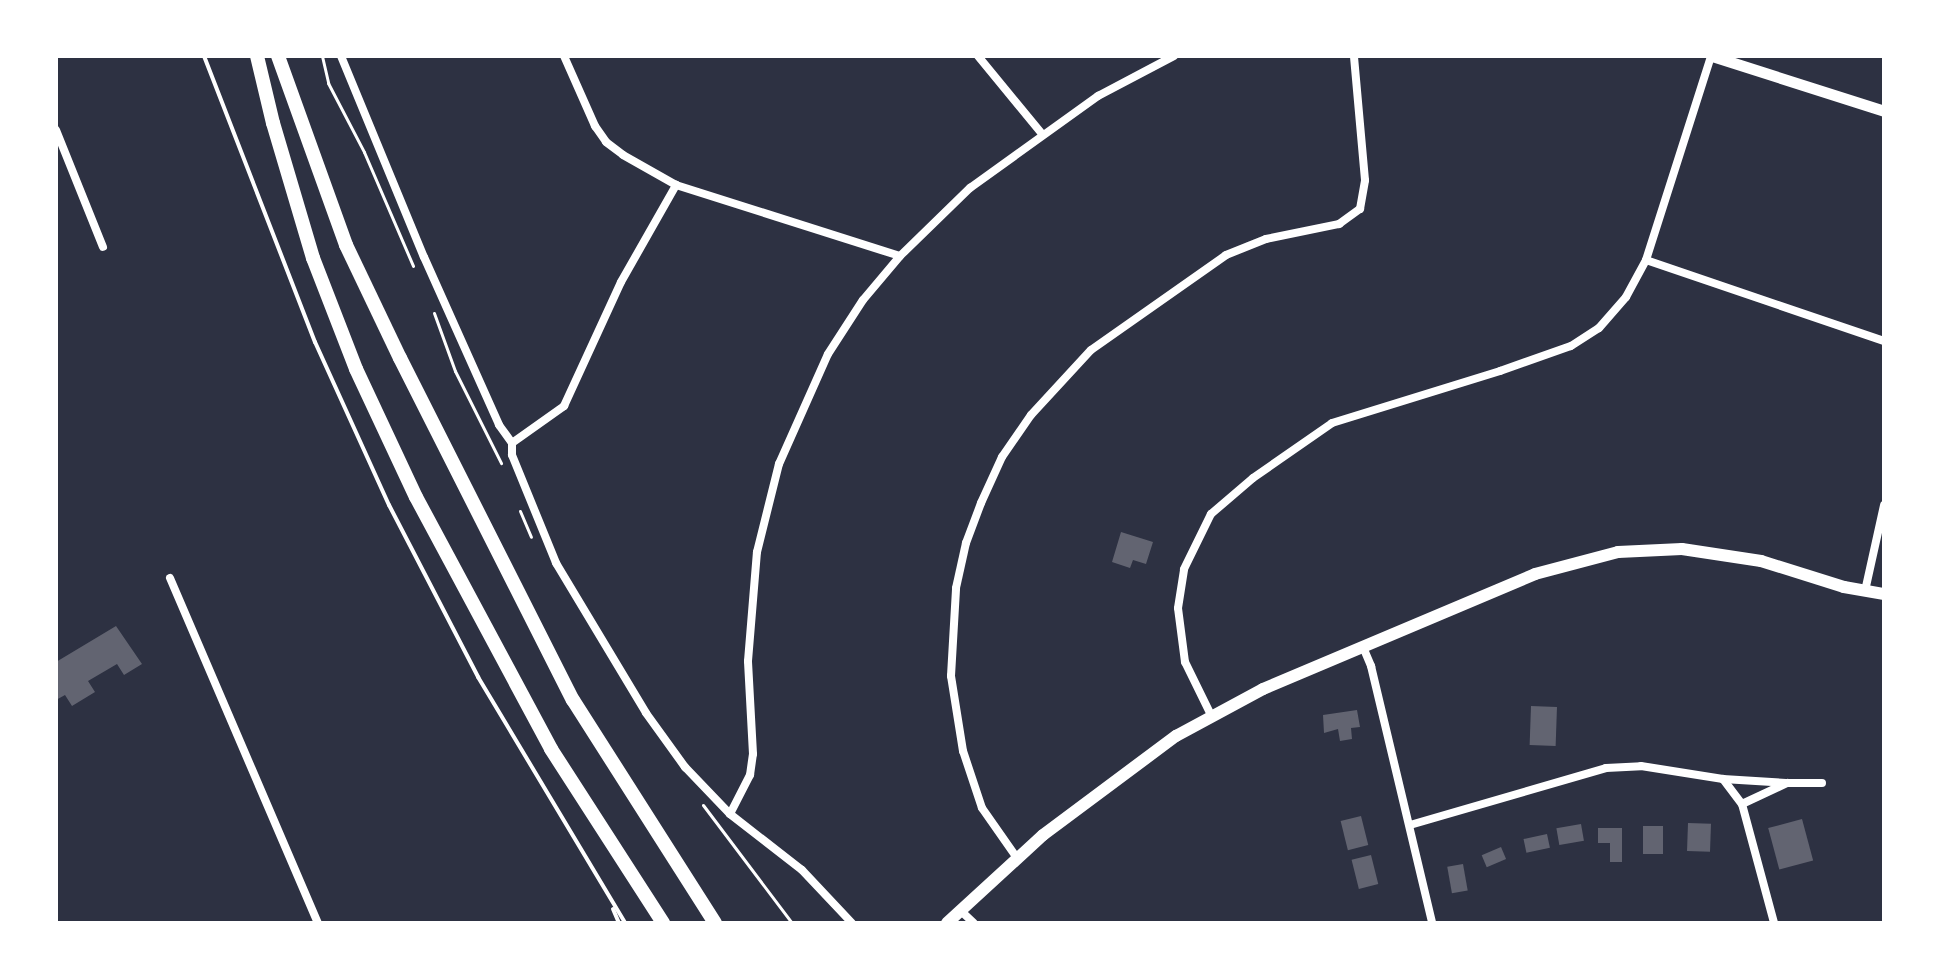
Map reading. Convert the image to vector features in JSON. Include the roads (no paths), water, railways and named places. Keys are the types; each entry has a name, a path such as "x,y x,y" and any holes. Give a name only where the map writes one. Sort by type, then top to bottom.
{"highway":[{"path":"257,56 273,123 313,258 376,412 458,581 551,749 663,923"},
{"path":"278,56 346,245 400,358 573,700 715,923"}],"main road":[{"path":"947,923 1017,858 1121,774 1211,715 1535,574 1618,552 1682,549 1731,554 1884,594"}],"street":[{"path":"341,56 436,285 499,425 512,443 512,455 556,563 646,713 685,767 730,814 802,870 852,923"},
{"path":"564,56 595,126 606,142 676,185 900,256"},
{"path":"978,56 988,63 1043,135"},
{"path":"730,814 750,775 753,754 748,661 757,552 779,464 828,354 863,300 900,256 970,188 1110,89 1174,56"},
{"path":"1017,858 982,808 963,751 951,676 956,588 966,543 981,503 1002,457 1031,415 1091,350 1226,255 1266,239 1339,224 1360,209 1365,180 1354,56"},
{"path":"1211,715 1185,662 1178,608 1184,569 1211,514 1264,470 1332,423 1571,346 1599,328 1620,304 1646,260 1712,56 1884,111"},
{"path":"56,130 103,247"},
{"path":"512,443 564,406 621,282 676,185"},
{"path":"1646,260 1884,341"},
{"path":"1865,591 1884,505"},
{"path":"170,578 318,923"},
{"path":"1363,647 1371,666 1432,923"},
{"path":"1410,825 1606,768 1641,766 1723,779 1822,783"},
{"path":"1723,779 1742,804 1774,923"},
{"path":"1742,804 1787,783"},
{"path":"962,912 974,923"}],"lane":[{"path":"204,56 315,342 389,505 478,677 622,923"}]}
